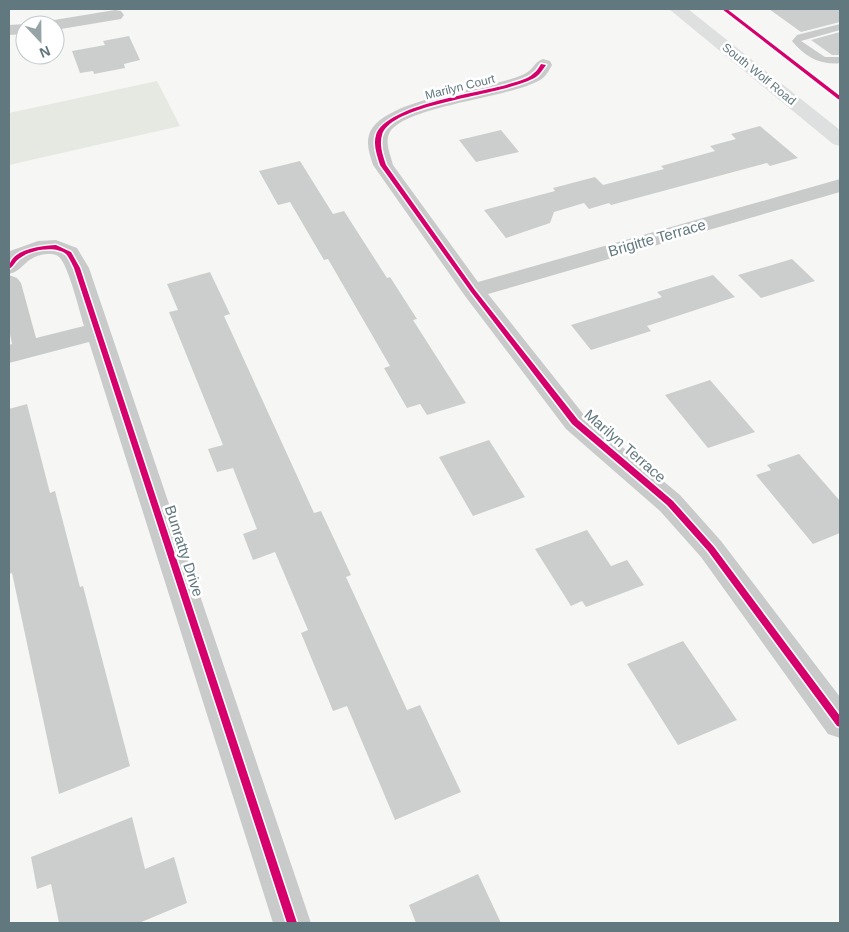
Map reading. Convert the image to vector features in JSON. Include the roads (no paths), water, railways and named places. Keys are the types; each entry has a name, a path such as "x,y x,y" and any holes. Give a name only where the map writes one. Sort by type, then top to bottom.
{"main road":[{"name":"South Wolf Road","path":"678,9 840,140"}],"street":[{"path":"65,23 115,15"},
{"name":"Marilyn Court","path":"380,130 392,118 410,110 515,85 536,76 543,65"},
{"name":"Marilyn Terrace","path":"380,130 377,147 384,165 473,291 576,422 636,472 670,504 711,548 840,723"},
{"name":"Brigitte Terrace","path":"473,291 840,185"},
{"name":"Bunratty Drive","path":"9,267 18,256 38,248 56,247 69,253 77,268 292,923"},
{"path":"9,283 17,351 97,331"}],"lane":[{"path":"840,27 800,37 796,41 819,60 831,63 840,60"}]}
